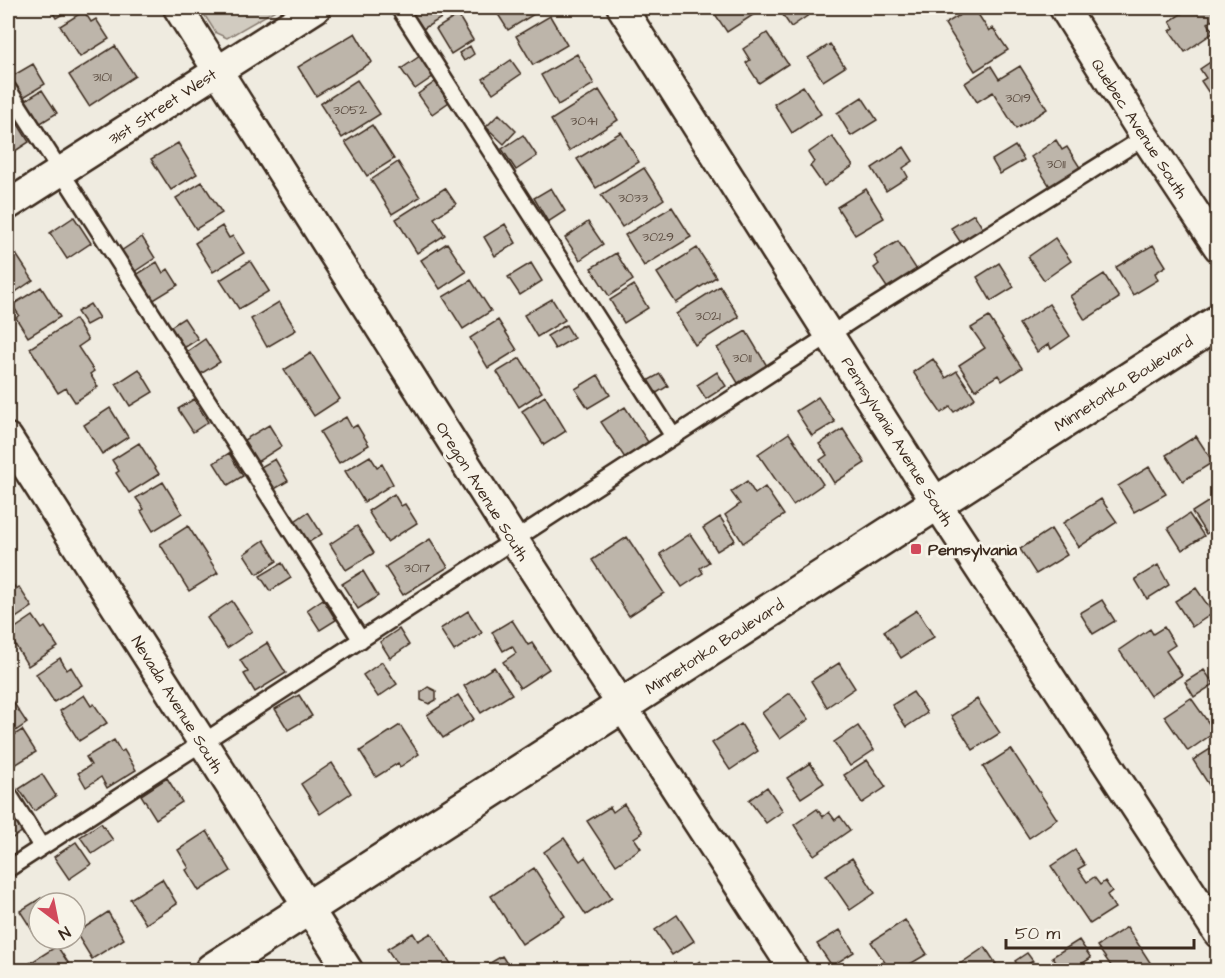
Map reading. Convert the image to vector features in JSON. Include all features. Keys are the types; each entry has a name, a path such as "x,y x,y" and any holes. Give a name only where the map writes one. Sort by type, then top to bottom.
{"main road":[{"name":"Minnetonka Boulevard","path":"212,970 1218,322"}],"street":[{"name":"Oregon Avenue South","path":"178,8 514,540 794,970"},
{"name":"31st Street West","path":"8,205 316,8"},
{"name":"Pennsylvania Avenue South","path":"622,8 937,503 1218,933"},
{"name":"Quebec Avenue South","path":"1064,8 1218,247"},
{"name":"Nevada Avenue South","path":"8,438 348,970"}],"lane":[{"path":"399,8 673,436"},
{"path":"8,89 361,640"},
{"path":"8,869 831,334 1145,137"},
{"path":"8,793 41,846"}],"shaded area":[{"path":"200,8 279,8 227,38 216,33"}],"building":[{"path":"50,8 73,8 56,18"},
{"path":"451,8 453,11 423,29 410,9"},
{"path":"494,8 544,8 508,30"},
{"path":"711,8 752,8 756,13 727,32"},
{"path":"778,8 810,8 813,12 791,27"},
{"path":"974,8 989,31 993,28 1008,50 975,71 945,24"},
{"path":"1190,8 1213,8 1218,17 1208,23 1214,32 1185,52 1170,31 1174,28 1170,21"},
{"path":"84,11 91,22 96,19 109,39 80,57 60,26"},
{"path":"458,15 473,40 451,54 436,29"},
{"path":"550,16 567,45 533,65 516,36"},
{"path":"8,20 14,30 8,35"},
{"path":"355,33 372,62 316,96 298,67"},
{"path":"767,33 788,64 759,83 746,63 750,60 743,49"},
{"path":"830,44 845,67 823,81 808,58"},
{"path":"115,46 135,76 89,106 69,75"},
{"path":"470,46 474,54 464,61 459,53"},
{"path":"577,54 594,84 558,105 541,75"},
{"path":"420,56 434,76 415,89 401,69"},
{"path":"1218,57 1218,101 1215,102 1201,81 1206,78 1200,69"},
{"path":"511,60 521,74 493,93 483,79"},
{"path":"33,64 45,84 22,98 9,78"},
{"path":"991,66 999,79 1020,66 1047,109 1016,129 993,92 977,102 965,83"},
{"path":"357,80 380,114 342,138 320,104"},
{"path":"435,82 449,102 432,114 418,94"},
{"path":"803,86 821,114 792,133 774,104"},
{"path":"42,90 57,113 39,124 24,101"},
{"path":"599,90 618,120 569,151 551,120"},
{"path":"862,97 877,120 851,136 837,113"},
{"path":"499,114 516,131 504,144 486,127"},
{"path":"16,121 29,142 9,155 8,126"},
{"path":"372,125 394,159 367,176 345,142"},
{"path":"621,132 639,162 596,188 577,159"},
{"path":"523,135 537,156 516,170 502,149"},
{"path":"832,136 853,166 824,186 810,166 814,162 808,153"},
{"path":"1056,140 1062,150 1067,147 1081,169 1051,188 1031,157"},
{"path":"178,143 197,174 171,190 151,159"},
{"path":"1015,146 1024,160 1000,174 992,160"},
{"path":"904,147 913,161 903,168 908,177 886,191 872,168"},
{"path":"398,162 420,197 392,214 371,180"},
{"path":"644,168 664,199 622,227 601,195"},
{"path":"202,182 222,213 196,229 176,198"},
{"path":"445,188 456,204 434,218 445,235 417,253 396,219"},
{"path":"551,188 565,211 548,222 534,198"},
{"path":"866,189 884,218 855,235 837,207"},
{"path":"672,207 691,237 644,266 625,235"},
{"path":"974,214 985,232 963,246 951,228"},
{"path":"74,217 91,243 67,259 50,233"},
{"path":"588,222 603,244 580,260 565,238"},
{"path":"505,224 516,243 495,256 484,237"},
{"path":"222,226 229,238 233,236 244,253 213,272 195,243"},
{"path":"142,237 155,258 134,272 121,251"},
{"path":"1055,238 1071,261 1044,280 1028,257"},
{"path":"898,241 917,270 888,289 874,268 879,264 874,256"},
{"path":"447,243 466,272 440,289 421,260"},
{"path":"1153,245 1166,266 1155,273 1158,280 1133,295 1116,267"},
{"path":"697,248 716,277 676,303 657,273"},
{"path":"14,251 33,280 8,297 8,255"},
{"path":"616,253 633,280 609,296 591,268"},
{"path":"250,261 269,291 239,309 220,280"},
{"path":"157,262 163,273 168,269 178,285 152,301 136,275"},
{"path":"531,263 542,281 520,295 508,277"},
{"path":"999,263 1014,287 991,301 977,277"},
{"path":"1104,274 1119,298 1085,320 1070,296"},
{"path":"471,280 491,311 463,329 443,297"},
{"path":"634,285 648,308 624,323 610,300"},
{"path":"720,286 739,317 695,345 676,314"},
{"path":"41,287 60,317 28,337 16,318 19,315 12,305"},
{"path":"552,299 565,320 537,337 524,315"},
{"path":"279,302 296,330 267,347 251,319"},
{"path":"90,304 99,318 86,325 77,312"},
{"path":"1049,304 1070,336 1051,349 1049,344 1037,352 1019,324"},
{"path":"989,317 1022,368 1002,381 998,375 975,390 959,365 985,348 971,328"},
{"path":"184,318 198,339 184,348 170,327"},
{"path":"75,319 88,340 78,347 94,371 90,374 98,387 75,402 66,388 58,393 30,348"},
{"path":"498,320 517,350 488,368 470,338"},
{"path":"566,325 574,338 555,349 547,336"},
{"path":"746,331 767,366 738,383 717,348"},
{"path":"205,339 220,362 199,375 185,353"},
{"path":"311,353 340,399 314,416 284,370"},
{"path":"520,358 542,392 519,407 497,372"},
{"path":"933,359 946,378 957,371 975,398 954,412 950,407 941,413 913,372"},
{"path":"139,369 153,392 130,406 116,384"},
{"path":"717,372 726,386 706,399 697,385"},
{"path":"660,374 668,386 655,394 647,381"},
{"path":"598,375 610,395 588,408 575,389"},
{"path":"545,396 566,431 544,445 522,411"},
{"path":"818,397 835,422 812,436 796,411"},
{"path":"194,399 208,422 193,432 178,409"},
{"path":"625,407 648,442 625,458 601,422"},
{"path":"110,408 128,437 102,454 84,425"},
{"path":"346,417 352,428 357,425 369,445 339,463 320,432"},
{"path":"269,425 282,446 257,462 244,440"},
{"path":"843,429 865,463 834,483 820,460 827,455 819,444"},
{"path":"789,433 823,484 793,505 758,454"},
{"path":"1196,436 1213,462 1183,481 1166,455"},
{"path":"139,443 159,474 129,493 116,473 119,471 112,460"},
{"path":"229,453 243,476 228,485 214,463"},
{"path":"370,456 377,467 382,464 393,484 364,502 345,471"},
{"path":"275,459 288,481 273,490 259,468"},
{"path":"1149,467 1166,494 1134,512 1118,486"},
{"path":"747,481 755,494 765,487 784,515 743,543 725,515 740,504 731,492"},
{"path":"163,482 182,513 153,531 141,511 144,509 136,498"},
{"path":"394,494 401,506 405,504 417,523 387,542 368,511"},
{"path":"1214,498 1218,503 1218,526 1206,534 1192,512"},
{"path":"1101,499 1117,522 1079,547 1063,523"},
{"path":"308,512 322,534 306,544 292,523"},
{"path":"1189,514 1204,536 1182,550 1168,528"},
{"path":"720,517 735,540 717,551 703,528"},
{"path":"188,526 218,573 189,591 160,544"},
{"path":"357,526 374,553 346,570 330,544"},
{"path":"1051,529 1067,555 1036,574 1020,549"},
{"path":"690,534 709,562 700,568 703,573 682,587 660,554"},
{"path":"627,537 664,593 629,616 592,560"},
{"path":"430,539 448,567 403,595 385,567"},
{"path":"264,540 277,561 257,574 244,554"},
{"path":"282,563 291,578 270,591 260,576"},
{"path":"1158,565 1169,585 1147,599 1135,579"},
{"path":"363,571 378,596 358,609 342,584"},
{"path":"10,580 16,589 19,587 32,607 8,623 8,582"},
{"path":"1196,588 1213,613 1192,627 1175,601"},
{"path":"323,599 336,620 320,630 307,610"},
{"path":"1102,600 1115,621 1093,634 1080,613"},
{"path":"232,601 252,631 227,648 207,618"},
{"path":"917,610 934,637 901,658 884,631"},
{"path":"468,611 482,633 454,651 440,629"},
{"path":"33,616 42,629 45,627 58,647 28,666 8,633"},
{"path":"512,620 528,645 532,643 549,669 520,688 503,662 516,653 512,646 503,651 492,632"},
{"path":"1164,627 1175,645 1166,651 1182,675 1150,696 1119,650 1150,629 1153,634"},
{"path":"399,629 409,645 390,658 380,642"},
{"path":"267,643 286,673 255,692 244,674 248,672 240,660"},
{"path":"60,658 67,670 71,667 82,685 54,702 36,674"},
{"path":"382,662 397,684 378,697 363,675"},
{"path":"839,663 855,688 827,707 811,681"},
{"path":"494,667 512,694 481,713 464,686"},
{"path":"1204,670 1214,684 1194,697 1185,682"},
{"path":"428,687 436,691 436,700 429,704 421,700 421,692"},
{"path":"913,692 927,713 906,727 892,705"},
{"path":"790,693 809,719 780,739 762,713"},
{"path":"84,695 91,706 94,704 107,723 79,741 60,711"},
{"path":"299,695 312,716 288,730 275,709"},
{"path":"458,695 474,719 443,738 427,715"},
{"path":"1191,698 1215,732 1188,751 1164,716"},
{"path":"11,699 27,723 8,736 8,701"},
{"path":"977,699 1000,733 973,750 951,716"},
{"path":"741,724 758,751 730,770 712,743"},
{"path":"400,725 419,754 400,767 398,763 376,777 360,751"},
{"path":"858,726 874,750 850,766 834,742"},
{"path":"22,730 36,752 15,765 8,754 8,739"},
{"path":"114,740 121,752 124,750 136,770 107,788 101,777 86,787 78,773 91,765 86,757"},
{"path":"1218,744 1218,799 1193,760"},
{"path":"1011,749 1057,819 1029,838 983,767"},
{"path":"867,760 886,787 862,803 844,775"},
{"path":"332,763 351,793 320,814 301,784"},
{"path":"810,763 824,783 801,798 787,778"},
{"path":"42,774 56,796 34,811 19,789"},
{"path":"167,778 182,802 156,819 141,795"},
{"path":"767,787 783,811 766,823 749,800"},
{"path":"624,804 643,832 634,838 641,848 616,865 587,821 610,807 613,812"},
{"path":"8,807 23,831 8,841"},
{"path":"817,809 823,817 829,812 835,820 840,816 850,830 814,855 794,825"},
{"path":"101,823 113,840 92,854 80,837"},
{"path":"207,831 231,871 199,891 186,870 189,868 178,850"},
{"path":"564,838 580,861 585,857 612,898 586,915 544,852"},
{"path":"76,842 91,864 69,879 54,857"},
{"path":"1075,850 1085,865 1078,869 1087,882 1094,877 1100,885 1105,881 1112,891 1107,895 1115,908 1090,924 1051,866"},
{"path":"852,858 875,893 850,910 826,875"},
{"path":"534,868 565,916 522,944 491,896"},
{"path":"162,879 177,904 146,924 130,899"},
{"path":"27,907 27,922 20,911"},
{"path":"108,912 124,939 92,959 87,951 87,926"},
{"path":"677,915 694,941 672,955 655,930"},
{"path":"905,920 927,954 900,970 890,970 871,942"},
{"path":"1127,927 1155,970 1114,970 1097,946"},
{"path":"840,930 854,952 832,966 817,944"},
{"path":"413,933 418,941 431,933 455,970 401,970 387,949"},
{"path":"1079,940 1091,958 1072,970 1062,970 1052,957"},
{"path":"985,947 1000,970 960,970 957,966"},
{"path":"49,951 60,951 73,970 31,970 27,965"},
{"path":"1027,953 1033,961 1020,969 1015,961"},
{"path":"502,956 511,970 478,970"},
{"path":"700,961 706,970 690,970 689,968"}],"place":[{"name":"Pennsylvania","path":"916,549"}]}
